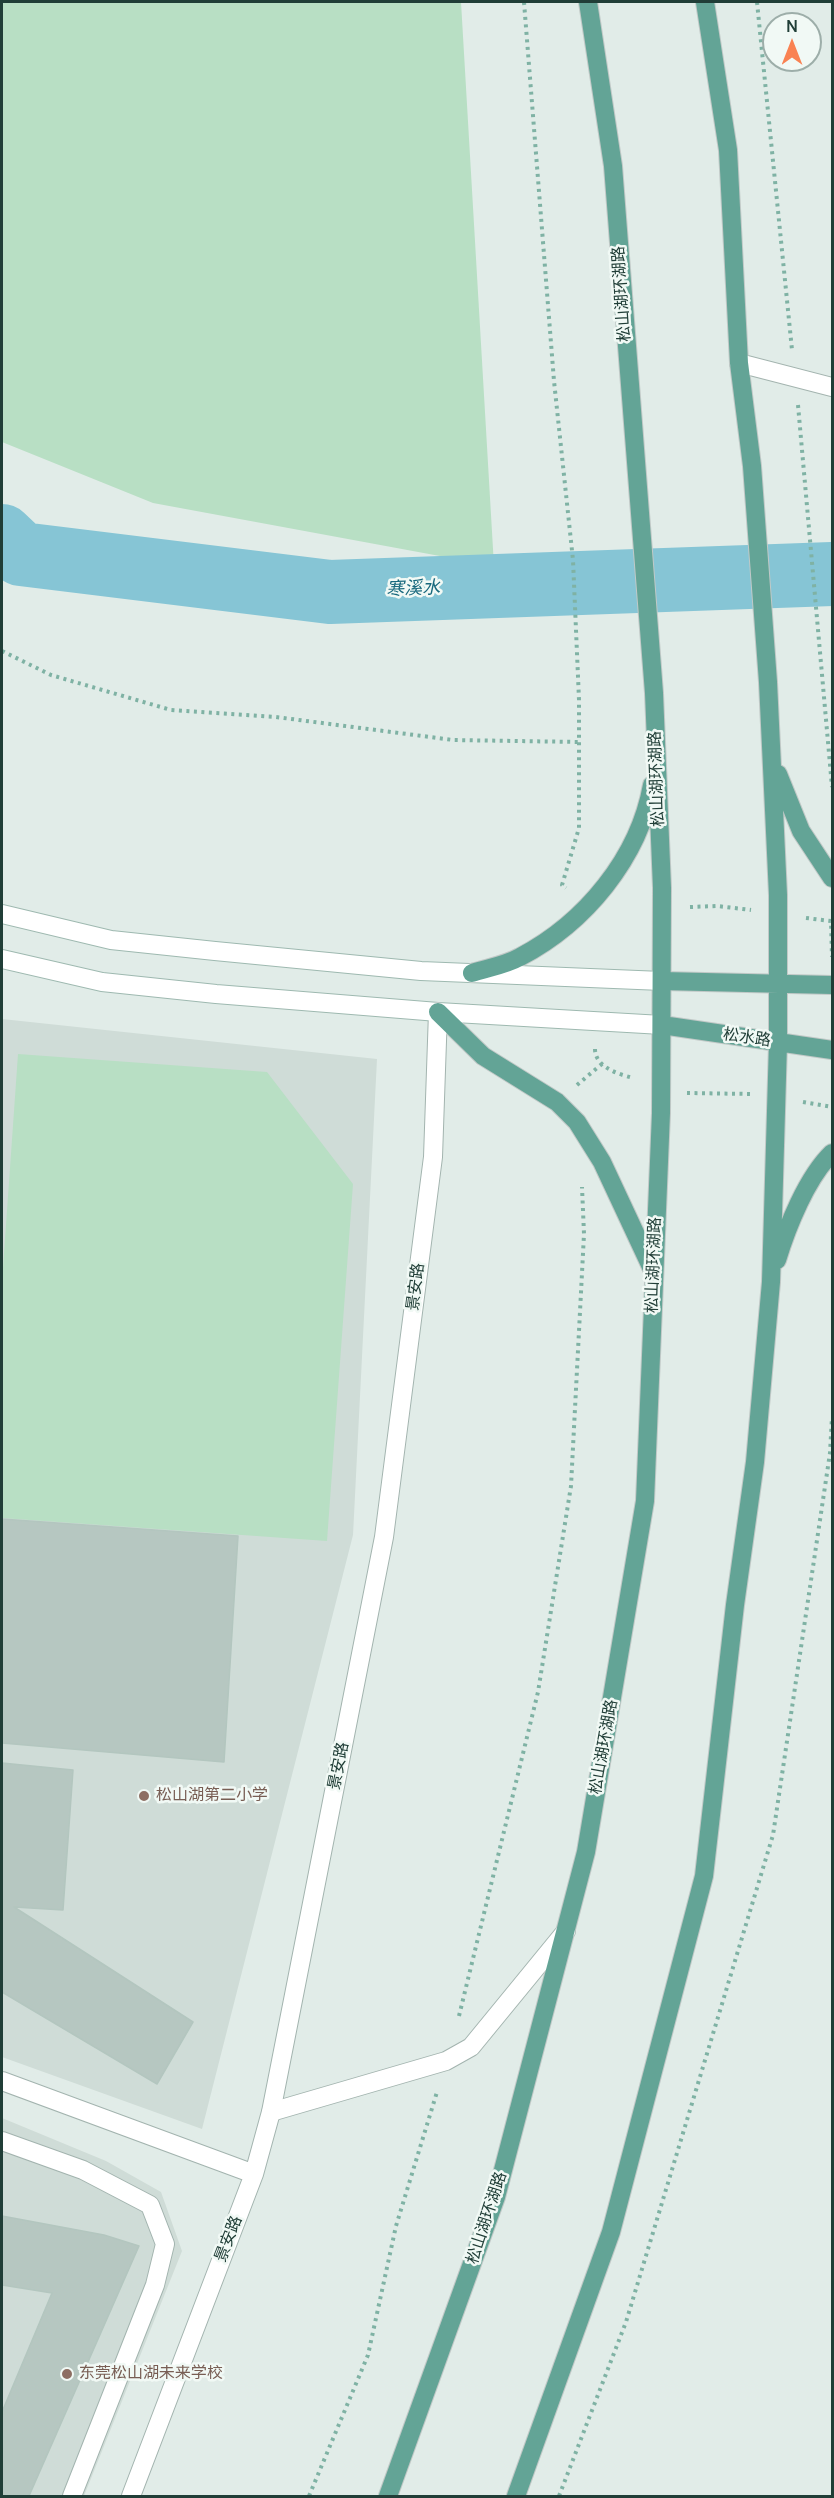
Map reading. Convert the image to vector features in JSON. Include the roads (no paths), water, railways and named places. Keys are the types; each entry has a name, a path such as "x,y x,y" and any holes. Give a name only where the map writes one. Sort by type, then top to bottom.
{"main road":[{"name":"松山湖环湖路","path":"388,2496 496,2197 566,1930 586,1852 645,1501 661,1113 662,908 657,756 613,166 588,2"},
{"path":"516,2496 611,2232 704,1876 735,1605 755,1462 771,1282 778,1042 778,914 768,682 752,466 739,363 728,150 705,2"},
{"path":"771,750 784,792 801,831 832,878"},
{"path":"472,973 518,959 557,935 592,903 616,873 635,839 650,798 657,756"},
{"path":"662,981 832,985"},
{"path":"438,1012 483,1056 557,1102 577,1122 602,1162 654,1272"},
{"name":"松水路","path":"662,1025 832,1050"},
{"path":"771,1282 781,1247 795,1215 811,1182 832,1153"}],"street":[{"path":"739,363 832,387"},
{"path":"2,914 111,940 421,971 662,981"},
{"path":"2,959 102,982 438,1012 662,1025"},
{"name":"景安路","path":"131,2496 254,2174 271,2112 384,1537 433,1157 438,1012"},
{"path":"271,2112 446,2061 471,2047 566,1930"},
{"path":"2,2081 254,2174"},
{"path":"2,2141 83,2170 150,2205 165,2244 155,2285 72,2496"}],"waterway":[{"name":"寒溪水","path":"2,536 21,554 330,592 832,574"}],"place":[{"name":"松山湖第二小学","path":"144,1796"},
{"name":"东莞松山湖未来学校","path":"67,2374"}]}
